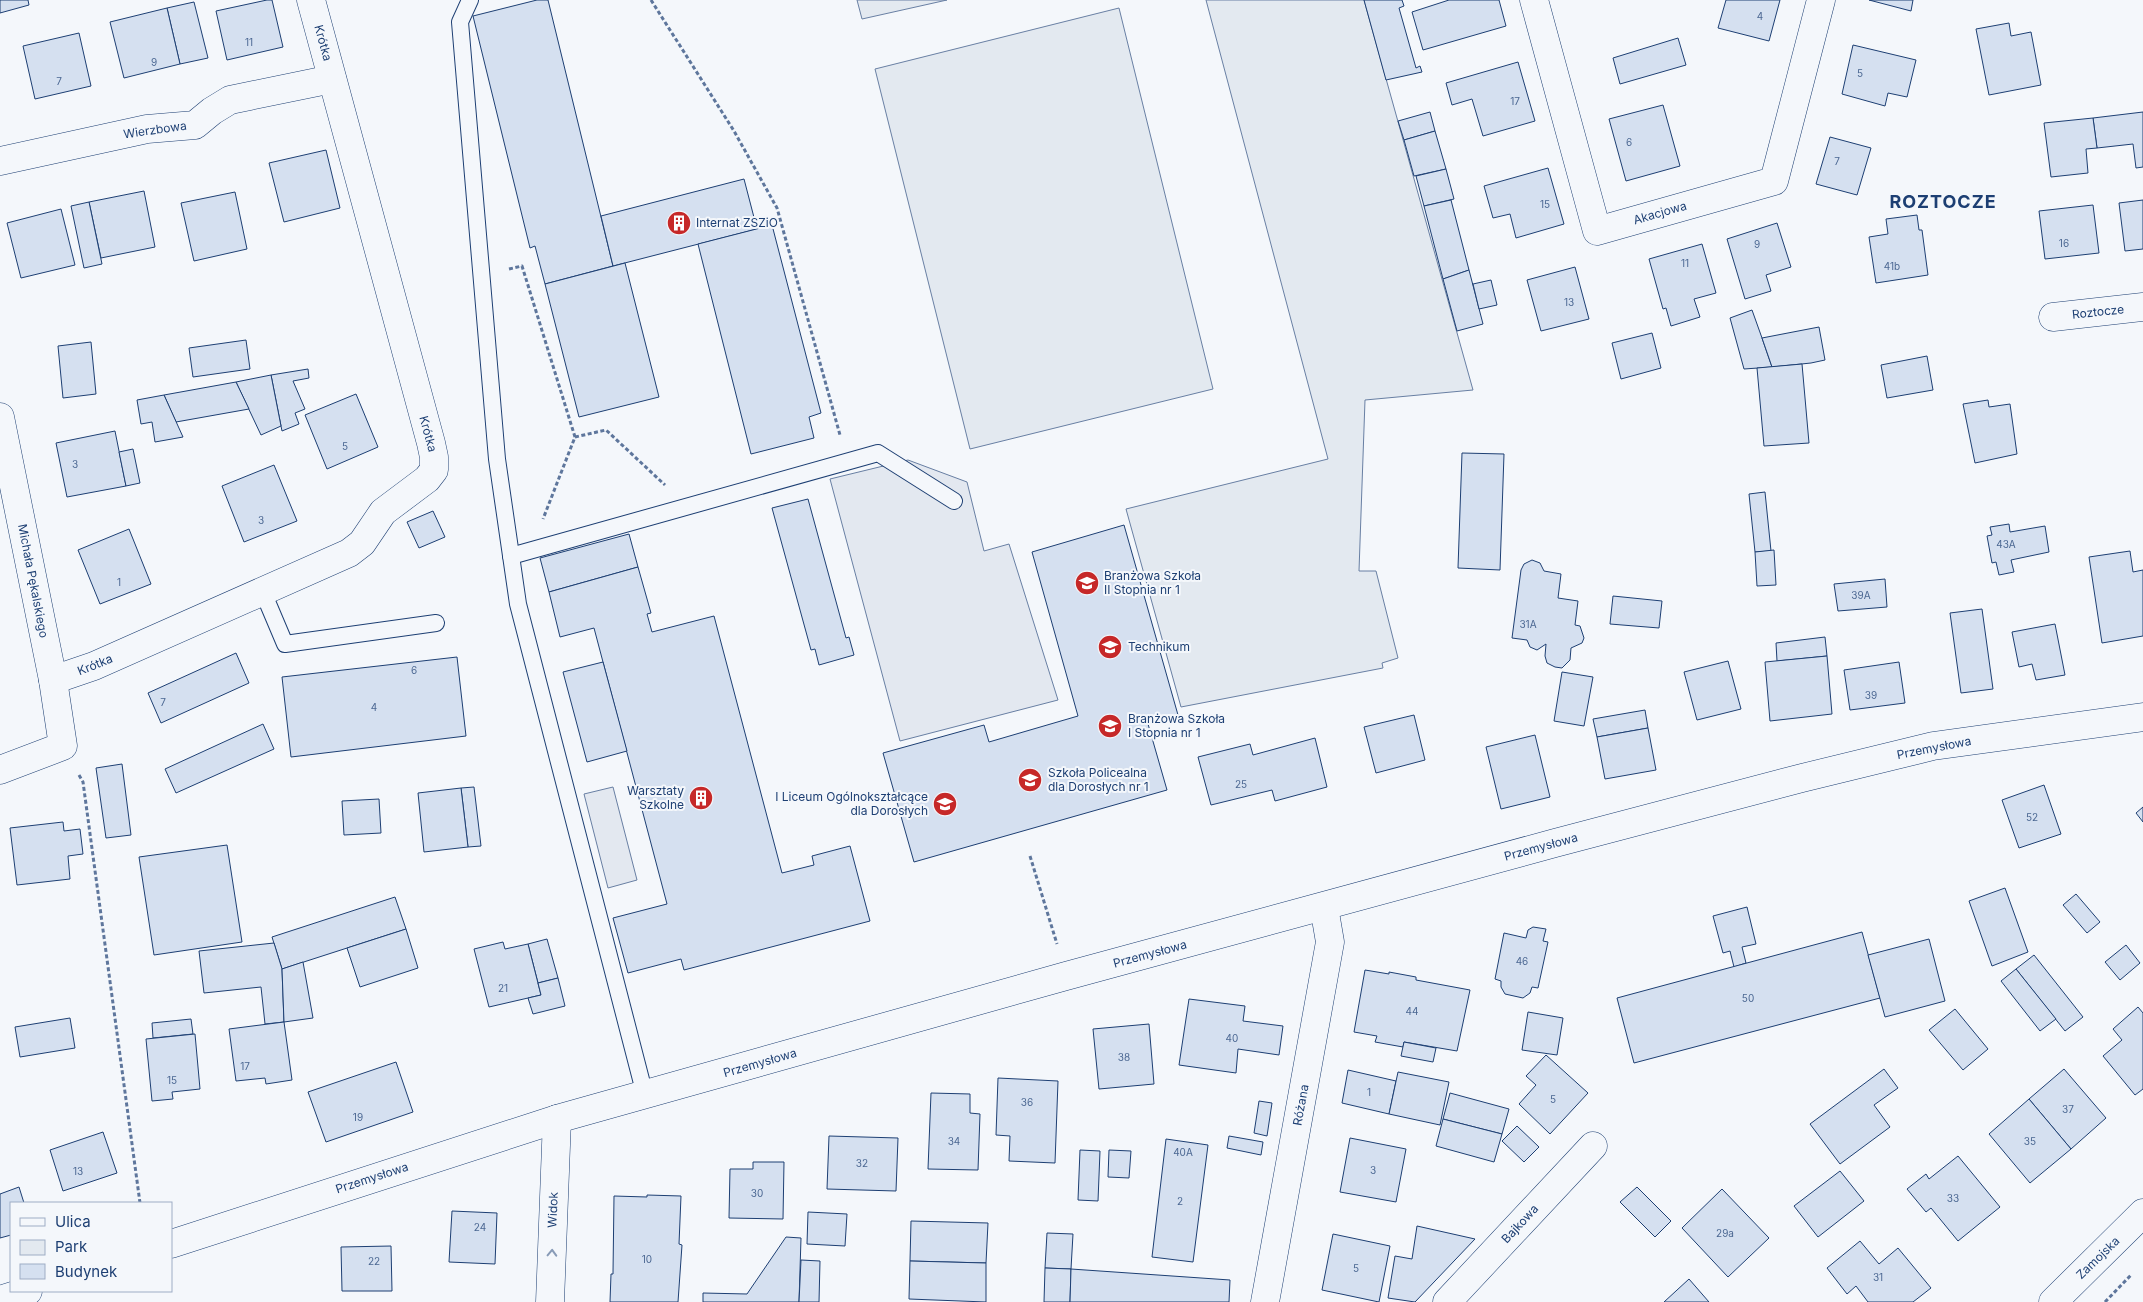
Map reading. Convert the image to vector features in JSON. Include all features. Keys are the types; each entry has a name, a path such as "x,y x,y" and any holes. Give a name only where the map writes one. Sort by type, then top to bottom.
{"street":[{"name":"Krótka","path":"53,680 94,666 350,554 362,543 383,512 427,479 434,470 431,443 311,0"},
{"name":"Akacjowa","path":"1534,0 1597,231 1774,181 1821,0"},
{"name":"Wierzbowa","path":"0,161 147,129 195,125 212,111 230,100 332,79"},
{"name":"Roztocze","path":"2053,316 2143,307"},
{"name":"Michała Pękalskiego","path":"0,417 53,680 63,746"},
{"name":"Przemysłowa","path":"172,1244 557,1119 1066,976 1574,838 1802,778 1933,746 2143,717"},
{"path":"0,770 63,746"},
{"name":"Różana","path":"1264,1302 1330,942 1324,907"},
{"name":"Widok","path":"550,1302 557,1119"},
{"name":"Bajkowa","path":"1447,1302 1593,1146"},
{"name":"Zamojska","path":"2053,1302 2143,1213"},
{"path":"0,1300 25,1292"}],"lane":[{"path":"470,0 460,22 497,459 518,604 645,1095"},
{"path":"511,556 878,453 954,501"},
{"path":"263,592 285,644 436,623"}],"path":[{"path":"651,0 734,131 777,208 843,444"},
{"path":"482,276 522,266 575,437 530,550"},
{"path":"575,437 606,430 670,489"},
{"path":"63,746 83,782 140,1202"},
{"path":"1030,856 1066,976"},
{"path":"2105,1302 2137,1269"}],"green space":[{"path":"857,0 947,0 862,19"},
{"path":"1206,0 1364,0 1473,390 1365,400 1359,571 1376,571 1398,658 1382,663 1383,668 1181,707 1126,509 1328,459"},
{"path":"1119,8 1213,389 970,449 875,69"}],"shaded area":[{"path":"908,460 967,482 984,551 1009,544 1058,700 900,741 830,479"},
{"path":"613,787 637,880 608,888 584,794"}],"building":[{"path":"0,0 28,0 29,5 0,13"},
{"path":"272,0 283,47 227,60 216,11"},
{"path":"537,0 548,0 613,266 545,284 535,246 530,248 473,16"},
{"path":"1364,0 1402,0 1404,6 1399,8 1416,68 1420,66 1422,72 1386,80"},
{"path":"1449,0 1499,0 1506,26 1423,50 1412,12"},
{"path":"1726,0 1780,0 1769,41 1718,28"},
{"path":"1869,0 1913,0 1911,11"},
{"path":"194,2 208,58 180,64 167,8"},
{"path":"167,8 180,64 124,78 110,22"},
{"path":"2009,23 2011,36 2031,32 2041,85 1989,95 1976,29"},
{"path":"79,33 91,86 35,99 23,46"},
{"path":"1678,38 1686,65 1620,84 1613,58"},
{"path":"1853,45 1916,60 1907,97 1888,93 1885,106 1842,94"},
{"path":"1518,62 1535,121 1483,136 1472,99 1452,105 1446,83"},
{"path":"1663,105 1680,166 1626,181 1609,119"},
{"path":"1430,112 1435,131 1404,140 1398,121"},
{"path":"2143,112 2143,167 2136,168 2133,144 2097,148 2093,118"},
{"path":"2093,118 2097,148 2086,149 2088,173 2051,177 2044,123"},
{"path":"1435,131 1446,169 1414,176 1404,140"},
{"path":"1830,137 1871,148 1857,195 1816,184"},
{"path":"326,150 340,208 284,222 269,163"},
{"path":"1548,168 1564,224 1516,238 1510,214 1493,218 1484,186"},
{"path":"1446,169 1454,199 1424,206 1416,176"},
{"name":"Internat ZSZiO","path":"744,179 757,229 613,266 601,216"},
{"path":"144,191 155,247 101,258 89,202"},
{"path":"235,192 247,249 194,261 181,203"},
{"path":"1451,200 1469,270 1443,279 1424,206"},
{"path":"2143,200 2143,249 2125,251 2119,203"},
{"path":"89,202 102,264 84,268 71,206"},
{"path":"2093,205 2099,253 2045,259 2039,211"},
{"path":"61,209 75,265 21,278 7,223"},
{"path":"1917,215 1919,230 1922,230 1928,275 1876,283 1869,237 1888,234 1886,219"},
{"path":"1777,223 1791,267 1766,275 1771,291 1745,299 1727,239"},
{"path":"772,225 821,413 809,417 814,438 751,454 698,244"},
{"path":"1702,244 1716,293 1694,299 1700,317 1671,326 1666,308 1663,309 1649,259"},
{"path":"625,263 659,397 579,417 545,284"},
{"path":"1575,267 1589,319 1541,331 1527,280"},
{"path":"1469,270 1483,324 1457,331 1443,279"},
{"path":"1491,280 1497,305 1479,309 1473,284"},
{"path":"1752,310 1772,367 1744,369 1730,318"},
{"path":"1819,327 1825,360 1772,367 1762,338"},
{"path":"1652,333 1661,368 1621,379 1612,343"},
{"path":"246,340 250,369 193,377 189,348"},
{"path":"91,342 96,394 63,398 58,346"},
{"path":"1927,356 1933,390 1887,398 1881,365"},
{"path":"1802,364 1809,443 1764,446 1757,368"},
{"path":"308,369 309,378 293,381 305,409 295,413 299,424 282,431 271,375"},
{"path":"271,375 281,426 261,435 236,382"},
{"path":"236,382 249,409 176,422 164,395"},
{"path":"356,394 378,447 327,469 305,415"},
{"path":"164,395 183,437 155,442 152,422 141,424 137,400"},
{"path":"1988,400 1989,407 2010,404 2017,454 1975,463 1963,404"},
{"path":"115,431 126,486 67,497 56,443"},
{"path":"133,449 140,483 126,486 119,452"},
{"path":"1462,453 1504,454 1500,570 1458,568"},
{"path":"274,465 297,521 244,542 222,486"},
{"path":"1765,492 1771,551 1755,552 1749,494"},
{"path":"808,499 846,638 849,637 854,655 819,665 815,649 811,650 772,508"},
{"path":"433,511 445,537 419,548 407,522"},
{"path":"2009,524 2010,532 2045,526 2049,552 2011,560 2014,572 1999,575 1996,562 1992,563 1987,536 1992,535 1990,527"},
{"path":"1124,525 1178,715 1148,724 1167,790 914,862 883,753 984,725 989,742 1078,716 1032,552"},
{"path":"129,529 151,584 100,604 78,550"},
{"path":"629,534 638,567 549,592 540,558"},
{"path":"1774,550 1776,585 1757,586 1755,552"},
{"path":"2130,551 2133,572 2143,570 2143,636 2102,643 2089,557"},
{"path":"1532,560 1540,563 1544,571 1561,574 1558,598 1578,601 1575,625 1580,626 1584,638 1582,643 1571,648 1570,660 1562,668 1547,663 1545,656 1546,644 1537,650 1530,647 1527,640 1512,638 1521,570 1524,564"},
{"name":"Warsztaty Szkolne","path":"638,567 651,613 647,614 652,632 714,616 782,873 814,865 812,856 850,846 870,921 684,970 681,959 628,973 613,918 667,904 594,628 560,637 549,592"},
{"path":"1885,579 1887,607 1838,611 1834,584"},
{"path":"1613,596 1662,601 1659,628 1610,624"},
{"path":"1982,609 1993,689 1961,693 1950,613"},
{"path":"2055,624 2065,675 2036,680 2032,664 2019,667 2012,632"},
{"path":"1825,637 1827,656 1777,661 1776,643"},
{"path":"236,653 249,683 161,723 148,693"},
{"path":"1827,656 1832,714 1770,721 1765,662"},
{"path":"457,657 466,736 291,757 282,677"},
{"path":"1728,661 1741,709 1697,720 1684,672"},
{"path":"603,662 627,751 587,762 563,672"},
{"path":"1899,662 1905,703 1850,710 1844,670"},
{"path":"1562,672 1593,677 1584,726 1554,721"},
{"path":"1645,710 1648,728 1597,737 1593,719"},
{"path":"1414,715 1425,760 1376,773 1364,727"},
{"path":"263,724 274,749 176,793 165,769"},
{"path":"1648,728 1656,770 1605,779 1597,737"},
{"path":"1535,735 1550,797 1501,809 1486,747"},
{"path":"1315,738 1327,787 1275,801 1272,790 1211,805 1198,757 1250,744 1253,755"},
{"path":"122,764 131,835 106,838 96,768"},
{"path":"2044,785 2061,834 2019,848 2002,800"},
{"path":"474,787 481,846 468,847 461,788"},
{"path":"461,788 468,847 424,852 418,793"},
{"path":"379,799 381,833 344,835 342,801"},
{"path":"2143,807 2143,822 2136,813"},
{"path":"63,822 64,831 80,829 83,854 68,856 70,879 17,885 10,828"},
{"path":"227,845 242,942 154,955 139,857"},
{"path":"2005,888 2028,952 1992,966 1969,901"},
{"path":"2076,894 2100,922 2087,933 2063,905"},
{"path":"395,897 406,929 282,969 272,937"},
{"path":"1747,907 1756,944 1742,947 1746,963 1734,967 1730,951 1723,953 1713,916"},
{"path":"1533,927 1546,929 1543,941 1548,942 1538,988 1532,987 1530,993 1523,998 1505,994 1501,987 1501,981 1495,979 1504,933 1526,938 1528,930"},
{"path":"406,929 418,968 360,987 347,948"},
{"path":"1862,932 1880,998 1634,1063 1617,998"},
{"path":"547,939 558,978 538,983 528,944"},
{"path":"1929,939 1945,1001 1885,1017 1868,955"},
{"path":"503,942 505,949 528,944 541,995 489,1007 474,949"},
{"path":"274,943 282,969 284,1022 265,1024 261,987 204,993 199,951"},
{"path":"2126,945 2140,963 2120,980 2105,962"},
{"path":"2034,955 2083,1017 2065,1031 2016,969"},
{"path":"303,962 313,1018 284,1022 282,969"},
{"path":"2016,969 2056,1019 2040,1031 2001,981"},
{"path":"1365,970 1416,977 1416,980 1470,990 1457,1051 1404,1042 1403,1047 1375,1042 1377,1036 1354,1032"},
{"path":"558,978 565,1006 533,1014 528,998 541,995 538,983"},
{"path":"1189,999 1245,1006 1243,1021 1283,1026 1279,1055 1238,1049 1236,1073 1179,1065"},
{"path":"2138,1007 2143,1013 2143,1089 2135,1095 2103,1056 2122,1040 2113,1029"},
{"path":"1955,1009 1988,1049 1963,1070 1929,1030"},
{"path":"1528,1012 1563,1018 1557,1055 1522,1050"},
{"path":"70,1018 75,1048 20,1057 15,1027"},
{"path":"191,1019 193,1034 153,1038 152,1023"},
{"path":"284,1022 292,1080 266,1084 265,1078 236,1081 229,1029"},
{"path":"1149,1024 1154,1084 1099,1089 1093,1029"},
{"path":"195,1034 200,1089 172,1092 173,1099 152,1101 146,1039"},
{"path":"1404,1042 1436,1048 1433,1062 1401,1056"},
{"path":"1546,1055 1588,1093 1550,1134 1519,1104 1536,1085 1526,1076"},
{"path":"396,1062 413,1112 326,1142 308,1092"},
{"path":"1884,1069 1898,1088 1874,1105 1890,1127 1840,1164 1810,1124"},
{"path":"2064,1069 2106,1118 2071,1149 2029,1099"},
{"path":"1348,1070 1396,1081 1389,1114 1342,1103"},
{"path":"1398,1072 1449,1082 1440,1125 1389,1114"},
{"path":"998,1078 1058,1081 1055,1163 1009,1161 1010,1136 996,1135"},
{"path":"931,1093 970,1094 970,1113 980,1114 978,1170 928,1169"},
{"path":"1450,1093 1509,1109 1502,1134 1443,1119"},
{"path":"2029,1099 2071,1149 2030,1183 1989,1134"},
{"path":"1259,1101 1272,1103 1267,1136 1254,1133"},
{"path":"1443,1119 1502,1134 1494,1162 1436,1146"},
{"path":"1517,1126 1539,1147 1524,1162 1502,1141"},
{"path":"103,1132 117,1173 63,1191 50,1150"},
{"path":"829,1136 898,1138 896,1191 827,1189"},
{"path":"1229,1136 1263,1142 1261,1155 1227,1148"},
{"path":"1350,1138 1406,1149 1396,1202 1340,1192"},
{"path":"1166,1139 1208,1145 1193,1262 1152,1257"},
{"path":"1080,1150 1100,1151 1098,1201 1078,1200"},
{"path":"1109,1150 1131,1151 1129,1178 1108,1177"},
{"path":"1958,1156 2000,1207 1958,1241 1931,1208 1926,1212 1907,1189 1926,1174 1929,1179"},
{"path":"753,1162 784,1162 783,1219 729,1218 730,1169 753,1169"},
{"path":"1840,1171 1864,1201 1818,1237 1794,1206"},
{"path":"19,1187 24,1202 10,1202 10,1235 0,1238 0,1194"},
{"path":"1637,1187 1671,1221 1655,1237 1620,1202"},
{"path":"1722,1189 1769,1238 1728,1277 1682,1228"},
{"path":"647,1195 681,1196 679,1244 682,1245 678,1302 610,1302 611,1274 613,1274 614,1196 647,1197"},
{"path":"452,1211 497,1213 495,1264 449,1262"},
{"path":"808,1212 847,1214 845,1246 807,1244"},
{"path":"911,1221 988,1223 986,1263 910,1261"},
{"path":"1417,1226 1475,1239 1415,1302 1388,1298 1395,1256 1412,1259"},
{"path":"1047,1233 1073,1234 1071,1269 1045,1268"},
{"path":"1333,1234 1390,1246 1379,1302 1322,1290"},
{"path":"786,1237 801,1238 799,1302 703,1302 703,1293 747,1294"},
{"path":"1860,1241 1879,1264 1898,1248 1931,1288 1913,1302 1868,1302 1856,1286 1847,1294 1827,1268"},
{"path":"391,1246 392,1291 342,1291 341,1247"},
{"path":"801,1260 820,1261 819,1302 799,1302"},
{"path":"910,1261 986,1263 986,1302 909,1299"},
{"path":"1045,1268 1071,1269 1070,1302 1044,1302"},
{"path":"1071,1269 1230,1280 1229,1302 1070,1302"},
{"path":"1689,1279 1709,1302 1664,1302"}],"place":[{"name":"Internat ZSZiO","path":"679,223"},
{"name":"Branżowa Szkoła II Stopnia nr 1","path":"1087,583"},
{"name":"Technikum","path":"1110,647"},
{"name":"Branżowa Szkoła I Stopnia nr 1","path":"1110,726"},
{"name":"Szkoła Policealna dla Dorosłych nr 1","path":"1030,780"},
{"name":"Warsztaty Szkolne","path":"701,798"},
{"name":"I Liceum Ogólnokształcące dla Dorosłych","path":"945,804"}],"district":[{"name":"ROZTOCZE","path":"1943,202"}]}
